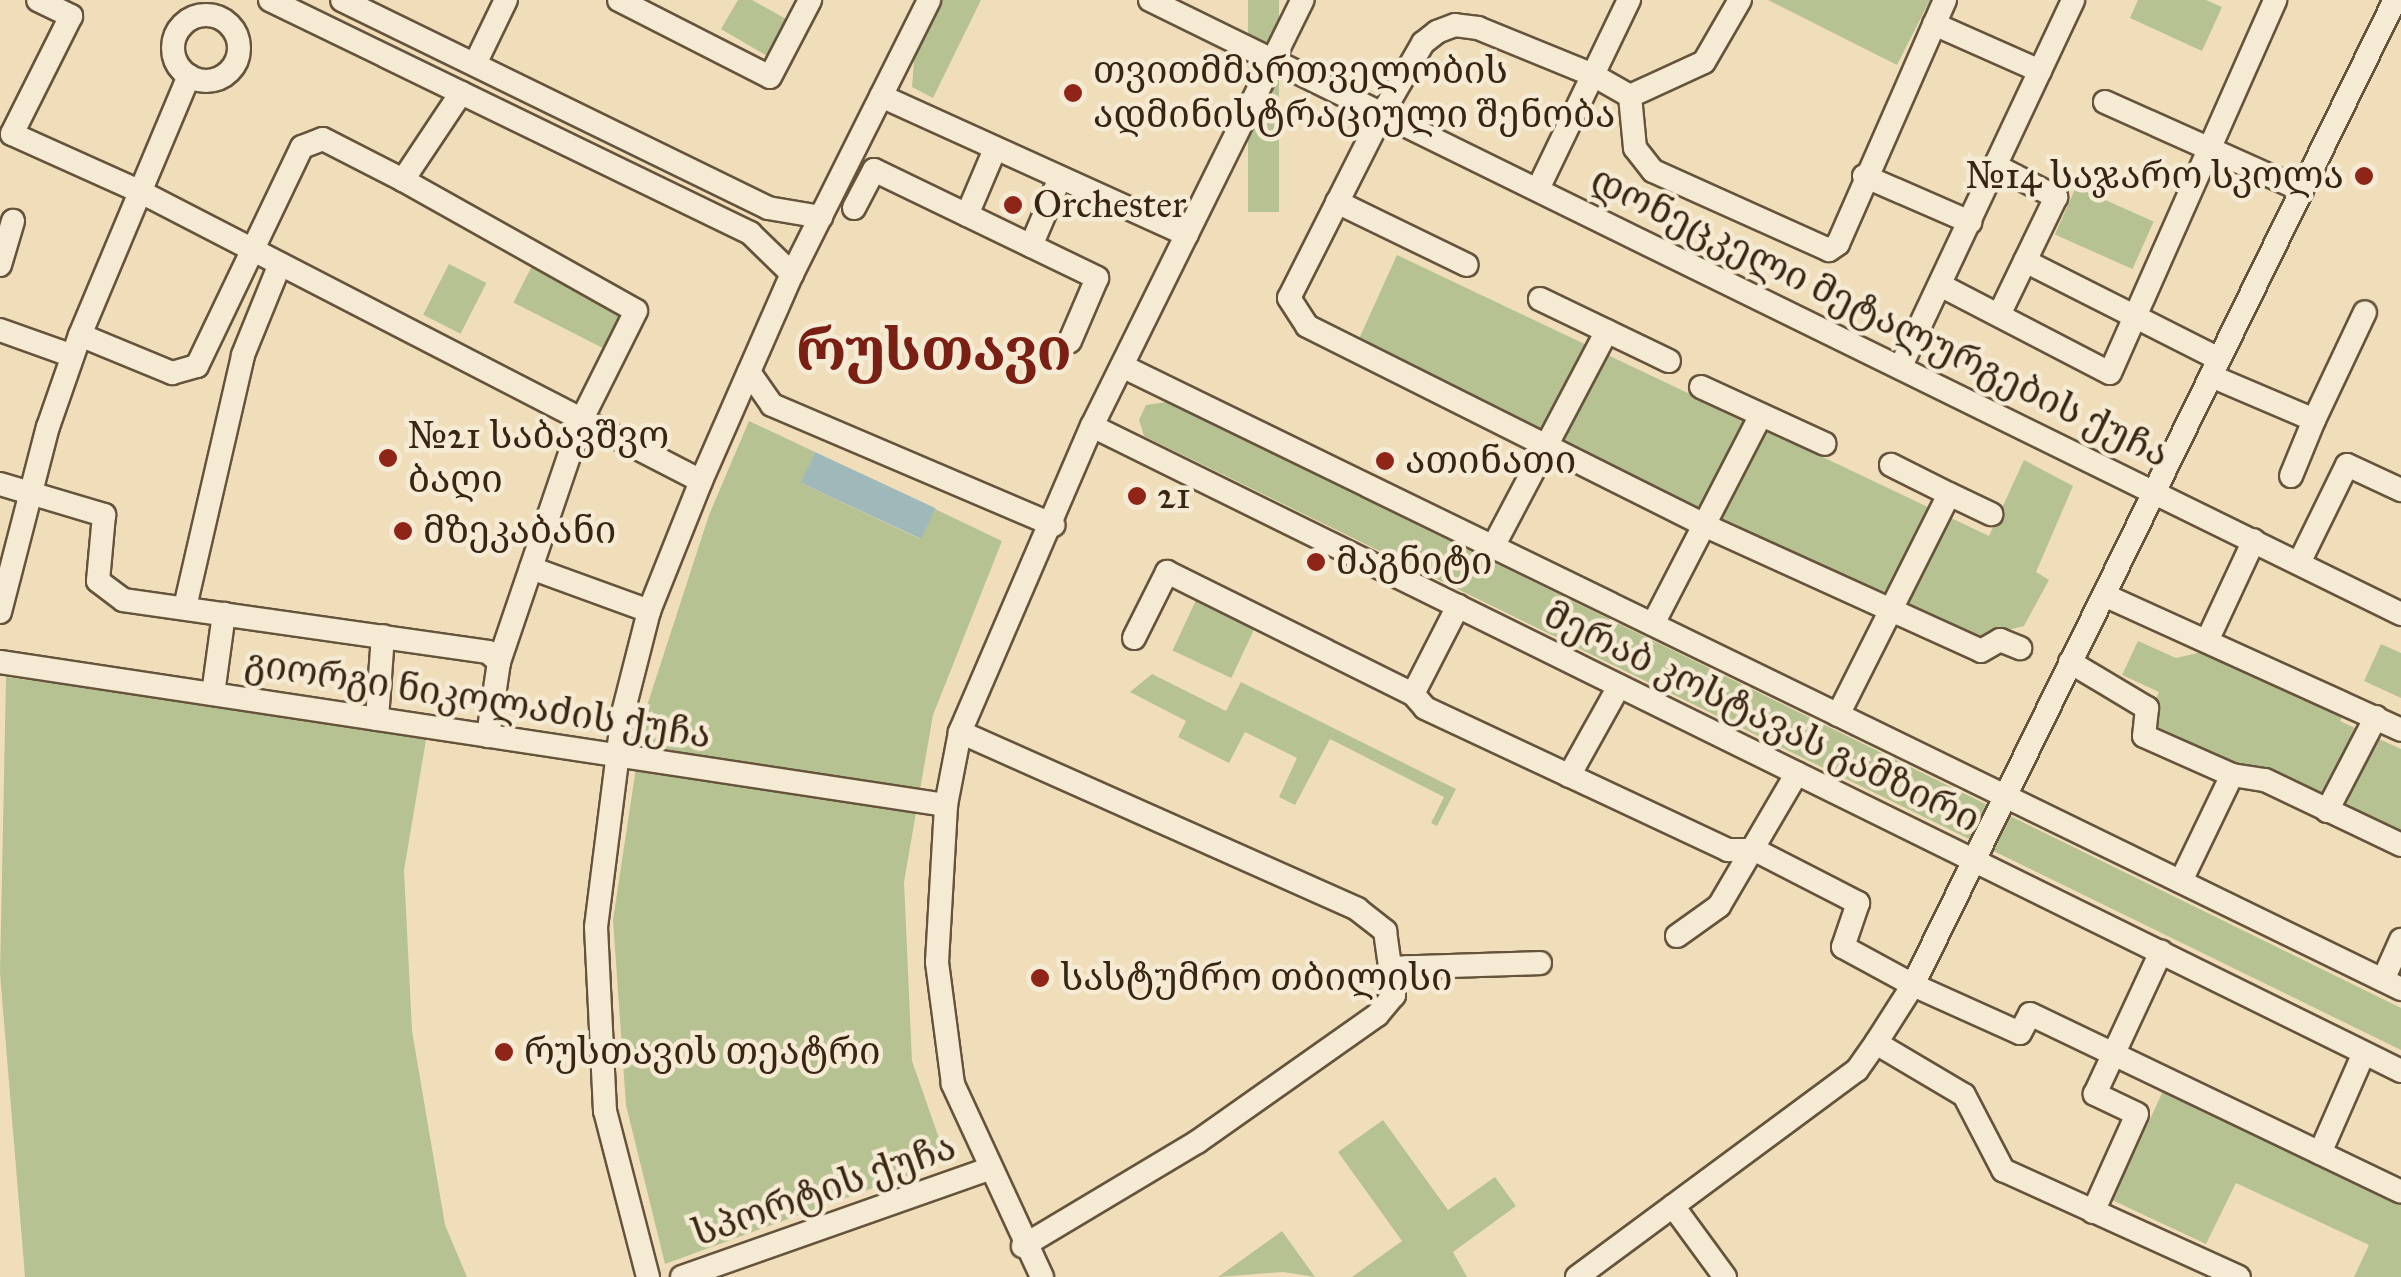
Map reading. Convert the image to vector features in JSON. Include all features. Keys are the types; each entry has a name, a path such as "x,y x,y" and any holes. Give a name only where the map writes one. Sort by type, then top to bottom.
{"street":[{"path":"38,0 71,16 6,131 139,191 700,481"},
{"path":"270,0 750,233 792,274"},
{"path":"342,0 768,208 821,217"},
{"path":"474,64 506,0"},
{"path":"618,0 770,78 810,0"},
{"path":"648,1277 605,1111 596,927 619,756 649,611 700,481 792,274 929,0"},
{"name":"დონეცკელი მეტალურგების ქუჩა","path":"1150,0 2401,614"},
{"path":"1042,1277 1023,1246 953,1084 937,962 946,805 960,732 1053,525 1092,426 1303,0"},
{"path":"1538,190 1629,0"},
{"path":"1630,96 1704,62 1740,0"},
{"path":"1630,96 1635,148 1653,171 1817,250 1838,244 1864,176 1945,0"},
{"path":"1902,366 2073,0"},
{"path":"1940,285 2110,373 2275,0"},
{"path":"1577,1277 1857,1070 1913,985 2395,0"},
{"path":"223,9 238,41 236,63 210,81 189,76 175,60 174,39 196,17 223,9"},
{"path":"1934,24 2040,71"},
{"path":"1630,96 1593,75 1478,28 1455,25 1423,43 1382,114 1289,298 1307,326 1706,526 1894,608 1981,651 2000,640 2020,648"},
{"path":"0,612 30,490 77,345 189,76"},
{"path":"403,180 461,93"},
{"path":"881,96 1187,234"},
{"path":"2104,102 2302,190"},
{"path":"0,330 77,345 172,373 198,366 249,248 302,146 312,139 323,139 403,180 636,310 580,421 499,662 488,736"},
{"path":"968,215 996,149"},
{"path":"1996,166 2056,197 1999,315"},
{"path":"854,208 874,170 1097,278 1070,341"},
{"path":"1864,176 1970,222"},
{"path":"1031,246 1060,178"},
{"path":"1337,202 1467,265"},
{"path":"0,265 13,221"},
{"path":"2025,262 2135,318 2314,420"},
{"path":"185,607 243,355 280,264"},
{"path":"1540,300 1669,361"},
{"path":"2291,476 2364,312"},
{"path":"1493,546 1607,331"},
{"name":"მერაბ კოსტავას გამზირი","path":"1122,366 2392,984"},
{"path":"749,372 772,405 1053,525"},
{"path":"1701,387 1825,444"},
{"path":"1652,624 1761,415"},
{"name":"მერაბ კოსტავას გამზირი","path":"1092,426 2401,1071"},
{"path":"1892,465 1991,514"},
{"path":"2300,563 2347,465 2401,490"},
{"path":"0,484 104,515 98,581 123,600 488,652 499,662"},
{"path":"1838,714 1948,494"},
{"path":"2207,641 2254,540"},
{"path":"531,568 649,611"},
{"path":"1134,638 1168,572 1413,694 1426,708 1728,850 1755,850 1858,903 1842,946 1913,985 2020,1033 2030,1014 2401,1192"},
{"path":"2104,594 2401,730"},
{"path":"1413,694 1458,606"},
{"path":"213,694 224,614"},
{"path":"377,719 383,636"},
{"name":"გიორგი ნიკოლაძის ქუჩა","path":"0,662 946,805"},
{"path":"2070,662 2147,708 2144,736 2232,775 2265,780 2401,845"},
{"path":"1570,776 1619,686"},
{"path":"2327,811 2376,718"},
{"path":"960,732 1357,909 1385,931 1394,994 1377,1015 1197,1142 1023,1246"},
{"path":"1677,936 1719,906 1797,773"},
{"path":"2181,882 2232,775"},
{"path":"2392,984 2401,940"},
{"path":"2093,1212 2137,1114 2096,1094 2160,952"},
{"path":"1390,968 1540,963"},
{"path":"1876,1042 1964,1095 2004,1170 2239,1277"},
{"path":"2320,1153 2364,1053"},
{"name":"სპორტის ქუჩა","path":"682,1277 989,1169"},
{"path":"1673,1206 1724,1277"}],"green space":[{"path":"738,0 752,0 795,24 774,60 721,29"},
{"path":"937,0 981,0 933,98 912,87 915,45"},
{"path":"1248,0 1279,0 1279,212 1248,212"},
{"path":"1768,0 1930,0 1897,65"},
{"path":"2138,0 2206,0 2222,7 2202,51 2130,18"},
{"path":"2076,187 2154,222 2133,269 2055,235"},
{"path":"1397,255 1989,536 2024,460 2073,486 2036,572 2049,580 2024,626 1962,641 1358,341"},
{"path":"449,264 486,283 461,334 423,315"},
{"path":"532,266 638,320 619,357 513,303"},
{"path":"1167,402 2401,1008 2401,1050 1144,436 1139,420 1146,405"},
{"path":"749,421 815,452 801,483 920,539 935,509 1002,541 933,715 904,882 912,1061 947,1161 665,1264 626,1105 613,920 644,715 709,515"},
{"path":"1197,598 1256,625 1231,678 1172,651"},
{"path":"2138,641 2176,658 2207,651 2344,713 2340,721 2401,749 2401,838 2146,722 2159,692 2122,675"},
{"path":"2381,644 2401,653 2401,698 2364,681"},
{"path":"1152,674 1226,711 1241,682 1456,789 1437,826 1431,823 1444,797 1330,739 1295,805 1279,797 1297,758 1245,732 1229,763 1178,737 1186,721 1130,692"},
{"path":"6,677 427,734 404,870 412,1031 445,1225 467,1277 25,1277 0,973"},
{"path":"2172,1072 2401,1179 2401,1277 2354,1277 2369,1245 2236,1183 2206,1244 2112,1200"},
{"path":"1383,1120 1448,1210 1495,1177 1516,1206 1453,1252 1467,1277 1352,1277 1402,1241 1338,1152"},
{"path":"1282,1231 1315,1277 1283,1272 1218,1277"}],"water":[{"path":"815,452 936,508 921,539 801,483"}],"place":[{"name":"თვითმმართველობის ადმინისტრაციული შენობა","path":"1073,93"},
{"name":"№14 საჯარო სკოლა","path":"2364,176"},
{"name":"Orchester","path":"1013,205"},
{"name":"№21 საბავშვო ბაღი","path":"388,458"},
{"name":"ათინათი","path":"1385,461"},
{"name":"21","path":"1137,496"},
{"name":"მზეკაბანი","path":"403,531"},
{"name":"მაგნიტი","path":"1316,562"},
{"name":"სასტუმრო თბილისი","path":"1040,978"},
{"name":"რუსთავის თეატრი","path":"504,1052"}],"district":[{"name":"რუსთავი","path":"934,350"}]}
